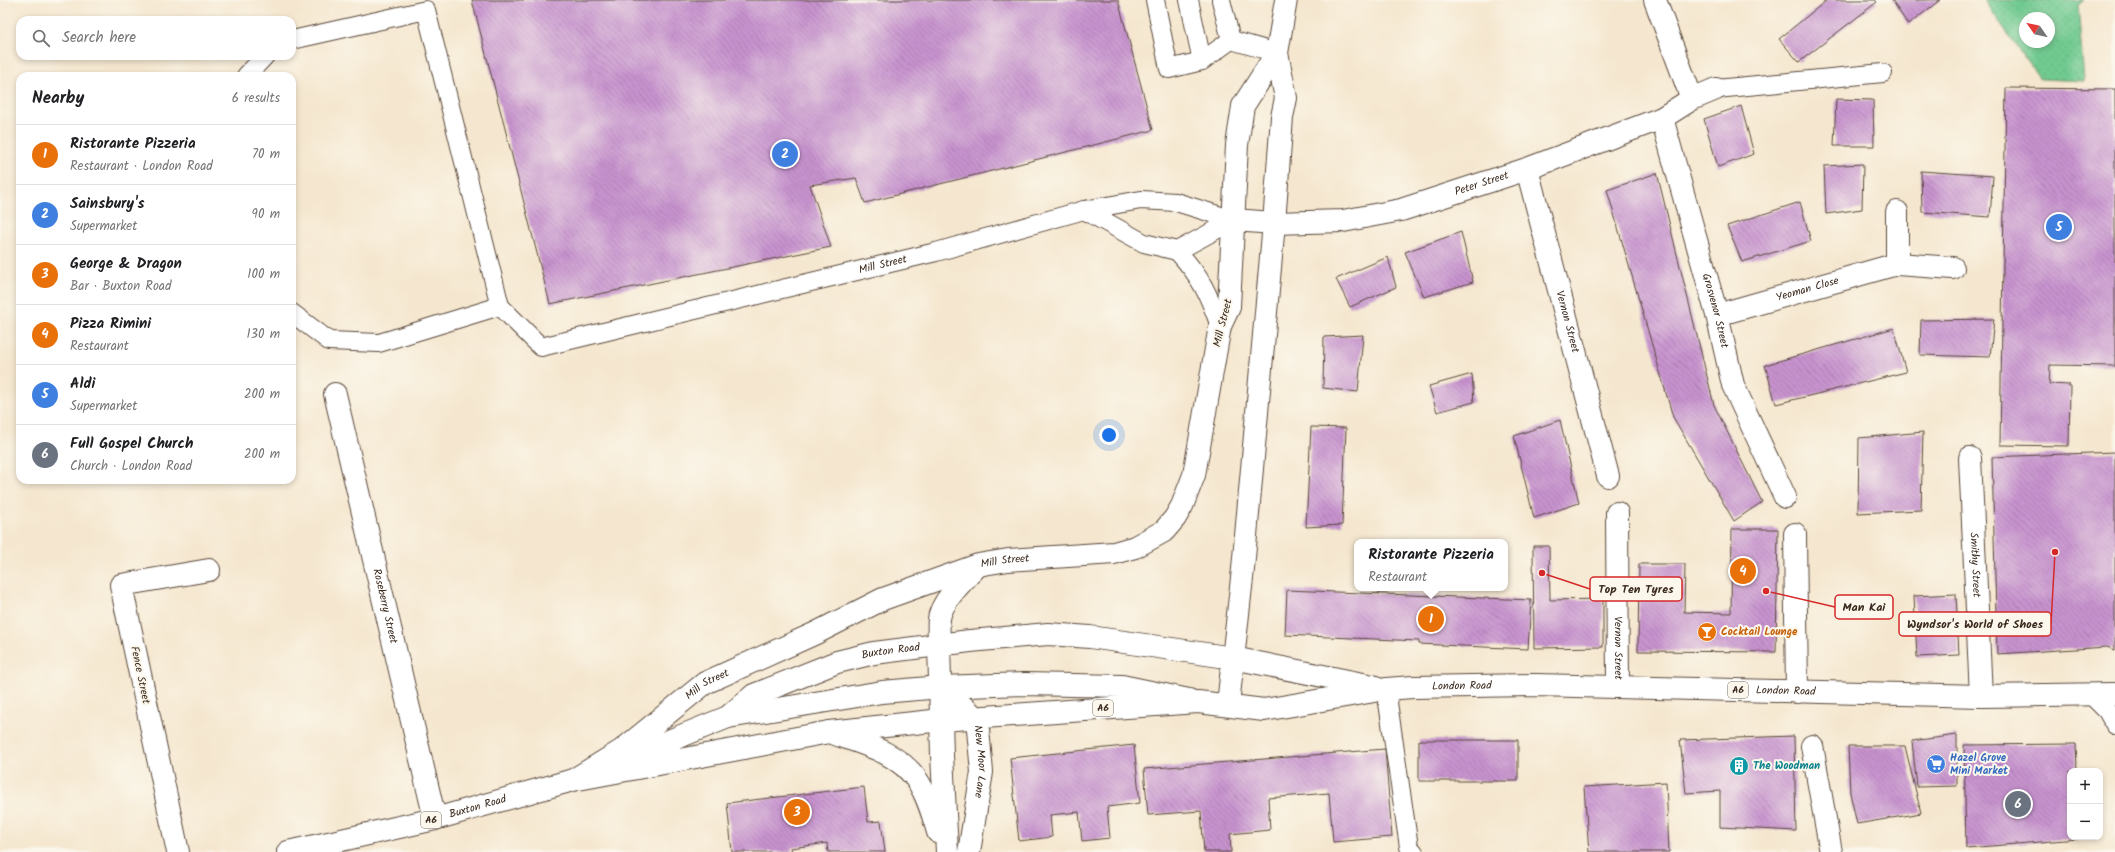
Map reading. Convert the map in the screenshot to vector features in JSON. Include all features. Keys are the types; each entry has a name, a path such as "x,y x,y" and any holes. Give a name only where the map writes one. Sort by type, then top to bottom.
{"main road":[{"name":"Mill Street","path":"1228,704 1243,569 1282,117 1286,98 1277,53 1286,0"},
{"path":"1655,0 1692,99"},
{"name":"Mill Street","path":"573,780 621,751 706,683 816,633 883,599 978,565 1008,560 1114,553 1135,547 1164,530 1175,518 1182,506 1194,475 1220,326 1229,307 1237,145 1242,106 1277,53"},
{"name":"Peter Street","path":"1234,220 1274,223 1343,221 1401,210 1527,168 1662,118 1692,99 1716,89"},
{"name":"Grosvenor Street","path":"1662,118 1717,315 1733,385 1785,497"},
{"name":"Vernon Street","path":"1527,168 1608,476"},
{"path":"1897,212 1897,264"},
{"name":"Yeoman Close","path":"1717,315 1897,264 1953,268"},
{"name":"Roseberry Street","path":"335,394 435,819"},
{"name":"Smithy Street","path":"1970,458 1981,696"},
{"name":"Vernon Street","path":"1617,513 1618,687"},
{"path":"1794,534 1796,692"},
{"path":"946,852 939,619 942,609 961,583 978,565"},
{"name":"Fence Street","path":"178,852 121,585 209,570"},
{"name":"Buxton Road","path":"573,780 728,717 754,695 837,662 874,653 940,644 1048,634 1090,637 1233,658"},
{"name":"London Road","path":"1233,658 1386,689"},
{"name":"A6","path":"728,717 882,692 941,687 1024,684 1122,686 1198,702"},
{"name":"London Road","path":"1228,704 1264,710 1386,689 1536,685 1981,696 2115,694"},
{"name":"New Moor Lane","path":"941,687 977,719 982,772 969,852"},
{"name":"Buxton Road","path":"288,852 435,819 573,780 830,732 942,720 977,719 1028,713 1198,702 1228,704"},
{"path":"830,732 877,748 905,768 918,781 928,803 946,852"},
{"path":"1812,746 1830,852"}],"lane":[{"path":"1154,0 1168,69 1202,61 1231,40"},
{"path":"1190,0 1202,61"},
{"path":"1221,0 1231,40"},
{"path":"296,39 426,10 500,306 379,344 329,341 296,316"},
{"path":"1231,40 1277,53"},
{"path":"250,72 262,60"},
{"path":"1716,89 1883,73"},
{"name":"Mill Street","path":"500,306 541,347 929,254 1084,210 1141,200 1176,202 1234,220"},
{"path":"1084,210 1144,243 1176,251 1197,273 1220,326"},
{"path":"1176,251 1234,220"},
{"path":"1386,689 1409,847 1414,852"},
{"path":"2091,695 2107,711 2115,725"}],"green space":[{"path":"1984,0 2084,0 2078,5 2084,81 2040,79"}],"building":[{"path":"472,0 1118,0 1153,130 865,203 856,178 810,185 831,247 550,304"},
{"path":"1827,0 1875,0 1877,2 1799,62 1779,39"},
{"path":"1892,0 1940,0 1908,25"},
{"path":"2006,88 2115,89 2115,366 2050,365 2049,384 2070,385 2069,446 2000,445"},
{"path":"1836,99 1873,100 1874,146 1834,146"},
{"path":"1741,106 1754,154 1718,167 1704,119"},
{"path":"1863,164 1862,209 1826,214 1824,166"},
{"path":"1921,171 1993,176 1990,217 1922,212"},
{"path":"1657,173 1714,405 1762,502 1734,521 1673,417 1607,190"},
{"path":"1800,202 1811,241 1742,262 1727,226"},
{"path":"1461,232 1473,282 1424,297 1405,252"},
{"path":"1388,257 1396,287 1350,307 1336,279"},
{"path":"1994,319 1990,357 1920,355 1921,320"},
{"path":"1894,328 1906,372 1776,404 1765,365"},
{"path":"1363,335 1358,392 1323,388 1324,337"},
{"path":"1472,374 1474,402 1437,412 1429,386"},
{"path":"1560,420 1579,503 1534,518 1514,436"},
{"path":"1311,427 1346,428 1342,525 1306,527"},
{"path":"1923,432 1921,510 1858,513 1859,438"},
{"path":"2115,452 2115,650 2107,647 1997,654 1992,457"},
{"path":"1732,529 1778,529 1776,652 1638,651 1639,564 1685,564 1684,612 1731,613"},
{"path":"1533,546 1549,546 1550,600 1603,599 1603,647 1534,648"},
{"path":"1287,590 1531,600 1528,649 1419,644 1419,641 1285,635"},
{"path":"1956,594 1959,655 1917,657 1914,596"},
{"name":"Hazel Grove Mini Market","path":"1957,735 1957,786 1917,787 1912,741"},
{"name":"The Woodman","path":"1794,736 1796,831 1720,827 1720,791 1686,793 1680,740"},
{"path":"1419,740 1518,740 1518,781 1419,781"},
{"path":"2076,744 2077,768 2067,768 2067,840 1966,848 1964,745"},
{"path":"1134,745 1140,803 1107,807 1110,838 1082,841 1079,812 1050,815 1052,837 1019,841 1010,758"},
{"path":"1848,746 1905,746 1921,813 1857,824 1850,793"},
{"path":"1385,749 1392,837 1333,842 1329,793 1268,798 1270,830 1230,834 1231,852 1204,852 1201,811 1148,815 1144,769"},
{"path":"1666,782 1669,852 1589,852 1584,787"},
{"path":"864,787 868,822 881,821 885,852 828,852 827,843 791,848 792,852 732,852 727,803"}],"place":[{"name":"Sainsbury's","path":"785,154"},
{"name":"Aldi","path":"2059,227"},
{"name":"Wyndsor's World of Shoes","path":"2055,552"},
{"name":"Pizza Rimini","path":"1743,571"},
{"name":"Top Ten Tyres","path":"1542,573"},
{"name":"Man Kai","path":"1766,591"},
{"name":"Ristorante Pizzeria","path":"1431,619"},
{"name":"Cocktail Lounge","path":"1707,632"},
{"name":"Hazel Grove Mini Market","path":"1936,764"},
{"name":"The Woodman","path":"1739,766"},
{"name":"Full Gospel Church","path":"2018,804"},
{"name":"George & Dragon","path":"797,812"}]}
